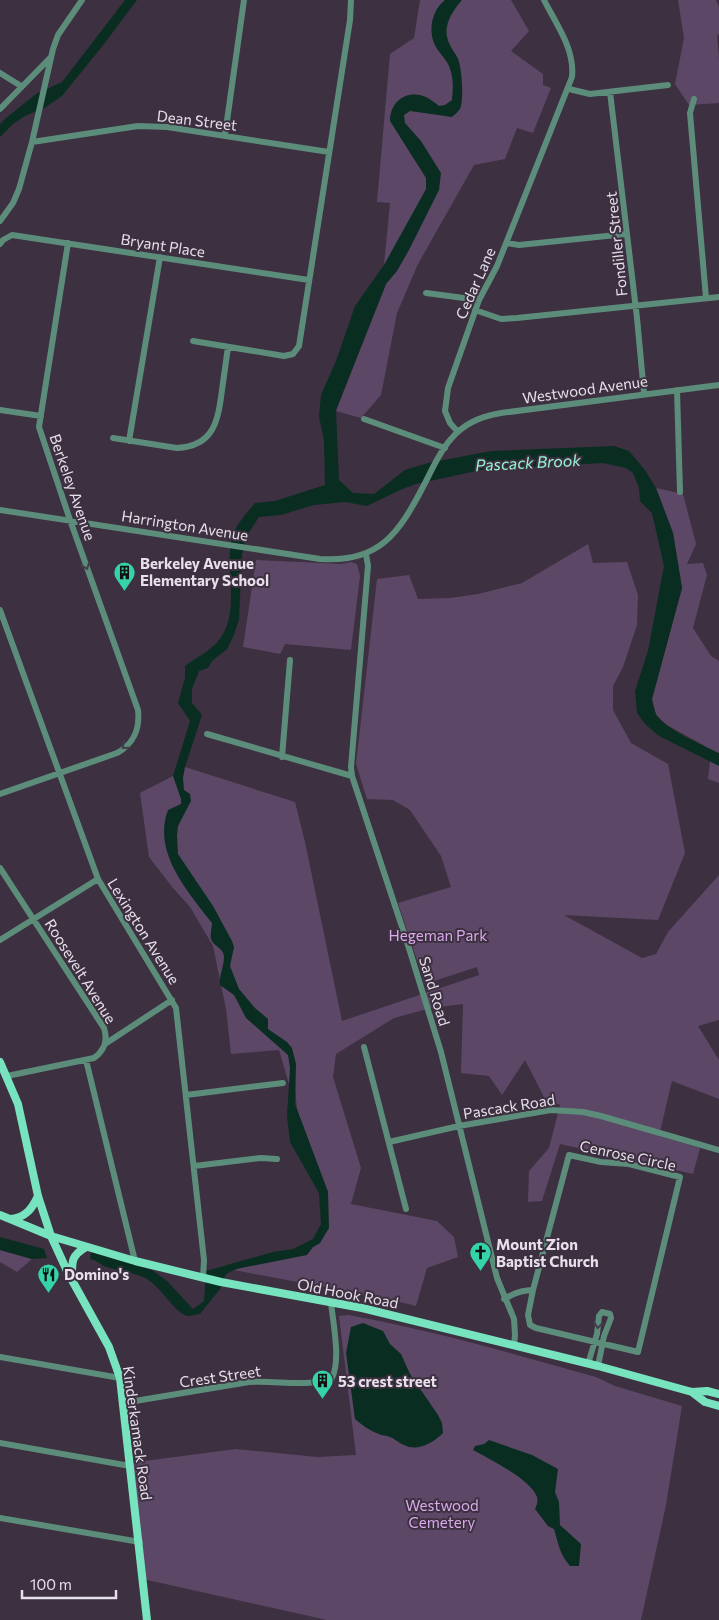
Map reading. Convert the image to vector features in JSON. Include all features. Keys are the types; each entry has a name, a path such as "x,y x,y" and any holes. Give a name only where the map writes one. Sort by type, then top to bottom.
{"main road":[{"name":"Kinderkamack Road","path":"0,1062 18,1104 38,1196 51,1236 72,1280 109,1347 120,1378 148,1620"},
{"path":"8,1219 19,1218 28,1212 33,1207 38,1196"},
{"name":"Old Hook Road","path":"0,1215 51,1236 86,1247 203,1278 362,1308 598,1366 692,1392 707,1391 719,1394"},
{"path":"72,1280 72,1262 76,1253 86,1247"},
{"name":"Old Hook Road","path":"692,1392 705,1402 719,1406"}],"street":[{"path":"0,221 13,203 19,189 58,35 82,0"},
{"path":"225,135 244,0"},
{"path":"193,342 284,356 293,354 299,346 350,20 351,0"},
{"name":"Cedar Lane","path":"458,432 450,423 445,411 446,395 475,310 497,266 569,89 572,77 570,52 544,0"},
{"path":"0,109 51,57"},
{"path":"0,73 21,86"},
{"path":"569,89 582,94 668,85"},
{"name":"Fondiller Street","path":"610,92 644,393"},
{"path":"694,99 690,113 706,298"},
{"name":"Dean Street","path":"32,142 138,126 167,127 329,152"},
{"path":"506,243 519,245 626,234"},
{"name":"Bryant Place","path":"0,244 12,235 310,280"},
{"name":"Berkeley Avenue","path":"0,794 117,753 132,740 139,718 39,427 68,243"},
{"path":"129,441 160,257"},
{"path":"426,294 479,300"},
{"path":"475,310 501,318 517,318 719,297"},
{"path":"112,438 177,448 193,445 207,436 215,425 218,416 228,347"},
{"name":"Westwood Avenue","path":"458,432 471,423 489,415 644,393 719,385"},
{"path":"677,390 680,492"},
{"path":"0,410 41,416"},
{"path":"364,418 444,448"},
{"path":"366,554 380,547 395,532 444,448 458,432"},
{"name":"Harrington Avenue","path":"0,510 328,560 366,554"},
{"name":"Sand Road","path":"366,554 368,566 351,767 352,776 434,1028 498,1278 504,1299 514,1319 514,1346"},
{"name":"Lexington Avenue","path":"0,610 98,879 172,1000 178,1016 204,1260 203,1278"},
{"path":"282,757 290,660"},
{"path":"207,734 352,776"},
{"name":"Roosevelt Avenue","path":"0,868 104,1028 106,1034 105,1044 99,1054 94,1058 86,1060"},
{"path":"0,940 98,879"},
{"path":"105,1044 172,1000"},
{"path":"364,1047 406,1209"},
{"path":"7,1076 86,1060 135,1261"},
{"path":"186,1095 283,1083"},
{"name":"Pascack Road","path":"390,1142 459,1126 551,1110 575,1111 601,1116 719,1150"},
{"name":"Cenrose Circle","path":"569,1155 601,1162 629,1164 680,1177 638,1352 530,1325 528,1315 533,1290 569,1155"},
{"path":"194,1166 261,1158 277,1159"},
{"path":"504,1299 525,1290 533,1290"},
{"name":"Crest Street","path":"124,1403 249,1382 308,1383 325,1381 332,1378 335,1373 336,1350 330,1302"},
{"path":"588,1364 595,1342 599,1316 602,1312 610,1314 611,1318 602,1344 598,1366"},
{"path":"0,1357 120,1378"},
{"path":"0,1443 130,1466"},
{"path":"0,1518 140,1542"}],"green space":[{"path":"420,0 511,0 529,31 511,51 543,74 543,85 551,88 533,133 517,128 505,159 474,165 418,264 397,313 381,395 361,418 336,411 386,284 384,265 390,203 377,202 390,54 414,38"},
{"path":"678,0 716,0 719,7 719,34 717,35 719,103 689,105 675,84 684,38"},
{"path":"656,488 683,494 696,544 687,564 703,563 707,575 693,628 711,656 719,661 719,783 708,779 710,761 705,746 667,725 656,715 652,699 682,588 673,533"},
{"name":"Hegeman Park","path":"588,544 593,563 627,562 638,595 637,625 623,667 613,686 613,710 631,743 668,764 685,853 658,920 564,915 642,958 656,954 668,932 719,875 719,1020 698,1026 719,1060 719,1099 672,1081 659,1136 700,1148 693,1174 560,1144 542,1201 528,1202 529,1171 549,1148 560,1105 545,1099 525,1060 502,1095 489,1076 461,1073 463,1004 431,1008 394,1018 336,1054 333,1077 361,1168 351,1204 437,1221 454,1237 458,1257 427,1268 416,1306 234,1270 313,1247 320,1243 328,1192 297,1110 295,1085 291,1091 279,1050 231,1054 226,1009 213,946 190,907 149,857 140,793 173,776 185,767 295,802 342,1021 479,975 477,967 425,984 398,903 451,887 441,856 410,810 393,800 367,799 356,764 377,579 409,575 418,599 450,598 478,594 522,583"},
{"path":"256,560 342,564 351,562 357,564 360,576 351,650 285,644 280,654 243,647"},
{"path":"0,1250 32,1259 17,1272 0,1262"},
{"name":"Westwood Cemetery","path":"348,1315 442,1335 504,1351 596,1377 615,1386 682,1406 666,1505 641,1620 327,1620 143,1579 130,1466 137,1462 236,1449 317,1457 356,1455 339,1316"}],"water":[{"path":"125,0 137,0 62,96 46,107 25,116 13,124 0,137 0,124 36,94 62,82"},
{"name":"Pascack Brook","path":"445,0 462,0 451,15 447,27 447,39 461,69 461,105 460,109 452,117 410,111 404,115 405,123 421,141 441,173 439,190 409,250 397,271 386,284 336,410 339,480 353,493 374,494 405,470 428,463 491,451 614,446 629,451 645,470 656,488 673,533 682,588 652,699 654,709 660,720 667,725 684,736 719,753 719,766 659,736 645,724 637,713 635,691 648,651 664,566 652,513 640,501 639,488 633,473 626,468 603,463 481,470 416,484 367,506 345,502 314,505 281,515 259,517 246,537 242,555 239,620 233,637 227,649 212,661 208,668 199,671 192,689 192,703 202,715 183,778 184,790 190,794 191,801 178,826 178,854 213,906 232,941 234,947 230,966 239,989 255,1008 268,1019 268,1029 287,1042 292,1048 296,1064 295,1104 328,1192 329,1228 320,1243 313,1247 307,1255 236,1269 226,1274 220,1289 200,1314 188,1316 178,1310 157,1287 145,1278 107,1267 90,1259 91,1252 152,1270 167,1281 193,1309 204,1301 206,1271 273,1252 293,1249 313,1239 321,1224 319,1193 290,1142 287,1116 290,1068 288,1055 246,1018 234,995 220,985 224,954 211,939 212,923 183,885 175,871 165,841 164,826 168,810 181,804 173,776 190,721 178,703 185,678 185,666 216,644 228,622 231,597 230,547 233,535 242,518 255,503 275,501 325,485 324,441 319,416 321,395 336,361 355,306 384,265 426,189 426,178 390,121 391,114 396,103 406,96 419,95 426,97 439,106 445,105 452,100 453,83 451,70 435,46 431,31 437,8"},
{"path":"0,1237 44,1249 47,1258 32,1259 0,1250"},
{"path":"363,1323 383,1331 390,1344 401,1354 410,1374 438,1415 442,1423 443,1433 430,1443 419,1447 409,1447 390,1437 372,1431 355,1419 346,1353 351,1327"},
{"path":"489,1440 532,1455 558,1469 555,1492 559,1502 560,1525 581,1544 579,1566 570,1566 564,1557 554,1529 548,1526 535,1509 537,1497 527,1483 509,1470 473,1450 475,1446 484,1444"}],"place":[{"name":"Berkeley Avenue Elementary School","path":"124,591"},
{"name":"Mount Zion Baptist Church","path":"480,1272"},
{"name":"Domino's","path":"48,1293"},
{"name":"53 crest street","path":"322,1400"}]}
